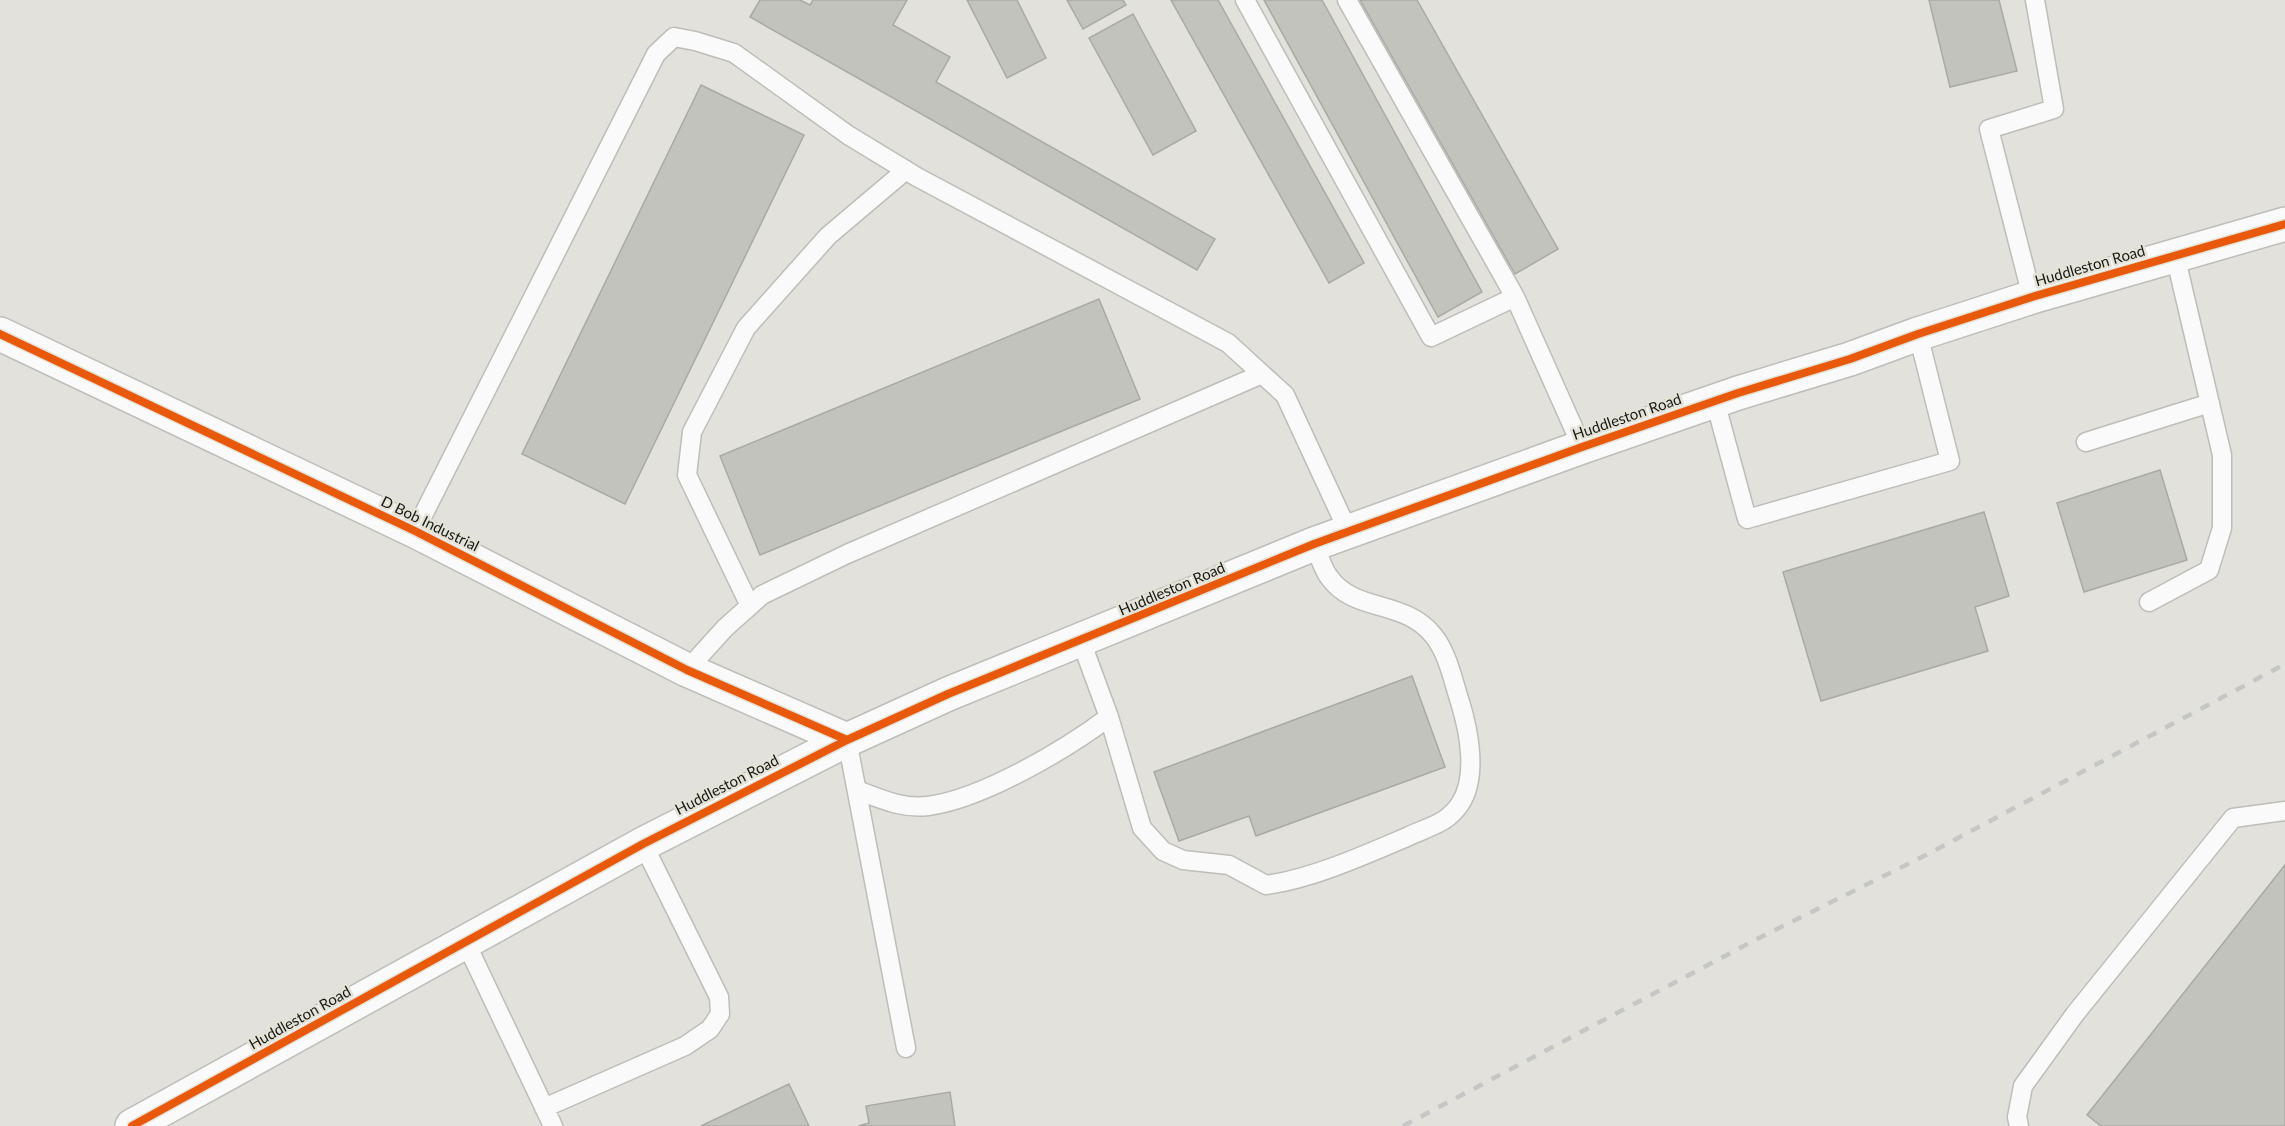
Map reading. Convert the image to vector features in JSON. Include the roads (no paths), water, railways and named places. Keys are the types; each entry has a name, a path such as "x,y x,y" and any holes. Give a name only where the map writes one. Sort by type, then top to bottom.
{"street":[{"name":"Huddleston Road","path":"148,1123 465,941 643,844 847,740 948,694 1314,544 1582,447 2032,297 2285,224"},
{"name":"D Bob Industrial","path":"0,334 415,531 687,670 847,740"}],"lane":[{"path":"1245,0 1431,337 1515,297"},
{"path":"1347,0 1515,297 1582,447"},
{"path":"2032,297 1989,129 2054,109 2035,0"},
{"path":"415,531 657,54 674,37 734,53 848,135 906,170 1228,343 1285,395 1348,531"},
{"path":"750,606 687,474 692,432 746,328 828,236 906,170"},
{"path":"2149,602 2209,570 2222,528 2222,455 2175,255"},
{"path":"1715,401 1747,519 1950,461 1918,334"},
{"path":"687,670 725,628 762,595 847,554 1262,374"},
{"path":"2086,442 2210,403"},
{"path":"1082,641 1109,717 1142,828 1163,851 1183,860 1229,865 1266,885 1300,878 1378,850 1443,821 1461,803 1467,789 1470,772 1462,711 1446,660 1435,636 1419,621 1397,610 1353,598 1338,588 1328,577 1314,544"},
{"path":"857,790 892,804 927,806 950,801 1023,770 1088,733 1109,717"},
{"path":"847,740 906,1048"},
{"path":"2019,1126 2017,1117 2023,1086 2075,1014 2233,818 2285,811"},
{"path":"544,1108 685,1046 710,1029 720,1014 719,997 643,844"},
{"path":"465,941 553,1126"}],"railway":[{"path":"1403,1126 1759,938 1926,855 2285,664"}]}
